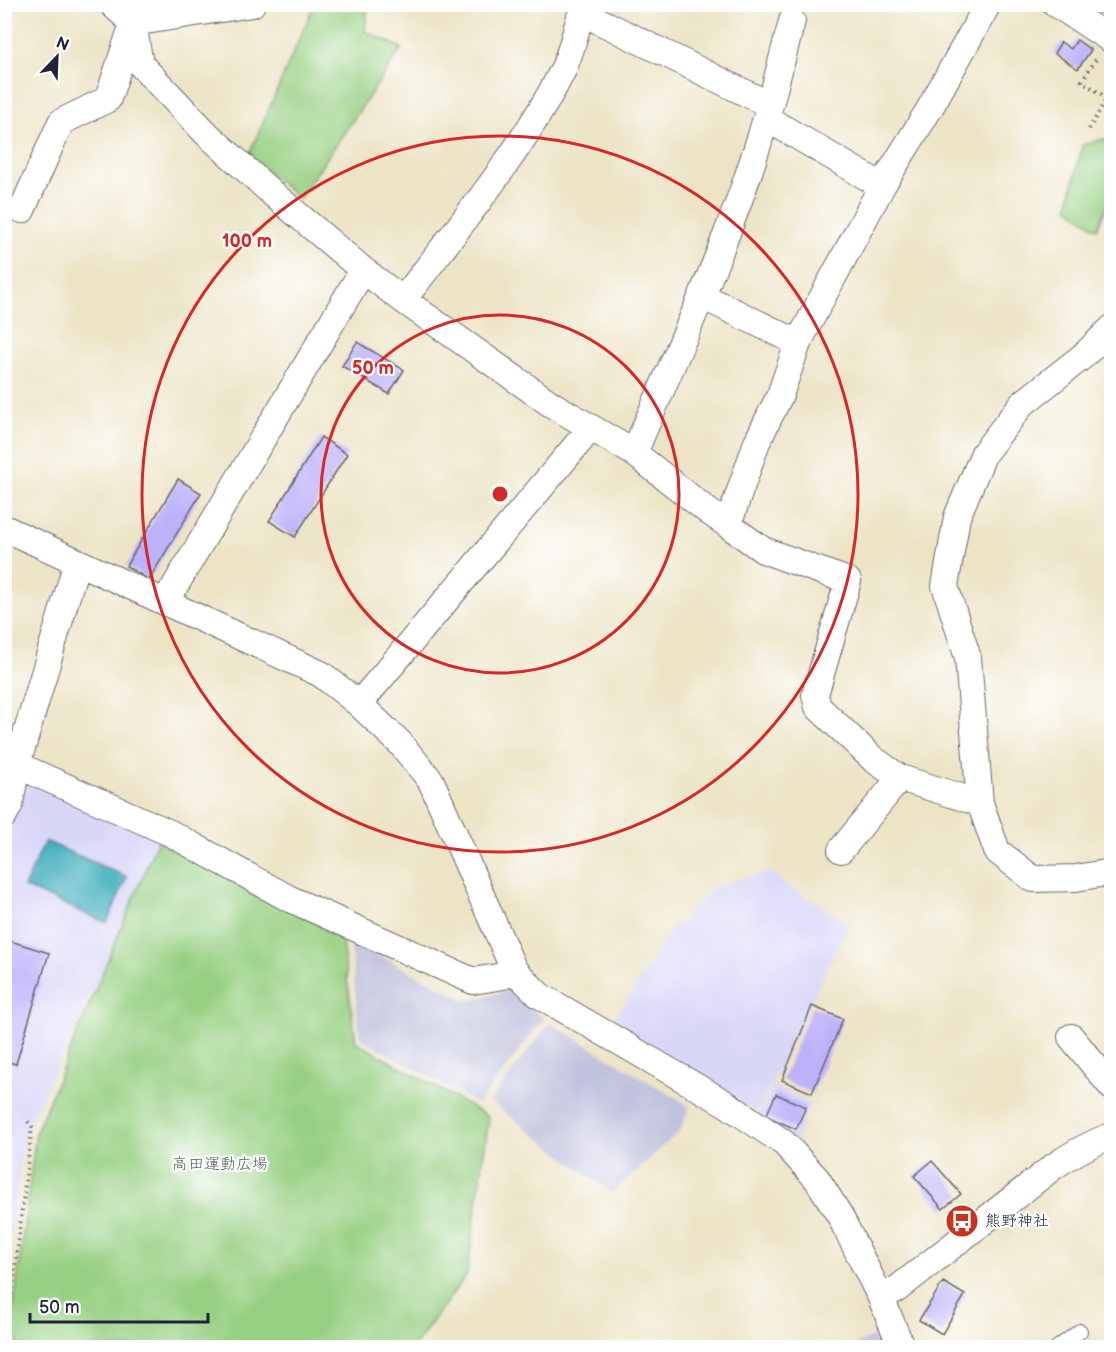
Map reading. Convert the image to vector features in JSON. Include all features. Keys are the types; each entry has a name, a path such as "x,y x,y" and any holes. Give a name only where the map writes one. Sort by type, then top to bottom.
{"street":[{"path":"112,4 133,23 140,64 207,134 273,194 363,270 551,404 633,453 763,550 848,581 815,695 818,707 873,759 900,778 980,803"},
{"path":"133,23 252,4"},
{"path":"728,525 757,441 780,395 798,343 882,186 930,108 988,4"},
{"path":"1056,4 1110,39 1105,45"},
{"path":"403,300 507,162 541,108 562,72 583,8 768,111 882,186"},
{"path":"633,453 702,296 754,161 792,21"},
{"path":"22,210 61,122 108,99 133,23"},
{"path":"166,601 363,270"},
{"path":"702,296 798,343"},
{"path":"1112,328 1083,356 1022,404 984,453 957,517 945,586 968,658 980,803 997,851 1033,879 1076,878 1112,872"},
{"path":"359,704 590,429"},
{"path":"4,528 321,674 359,704 400,742 431,781 514,970 539,995 728,1105 784,1143 817,1179 840,1216 881,1298 902,1347"},
{"path":"4,815 10,804 17,765 77,562"},
{"path":"17,765 170,833 288,898 473,981 503,976 514,970"},
{"path":"840,850 900,778"},
{"path":"1071,1037 1112,1087"},
{"path":"881,1298 897,1289 1061,1162 1097,1141 1112,1136"}],"lane":[{"path":"1057,1347 1080,1331"}],"path":[{"path":"1089,129 1107,98 1082,81 1105,45"},
{"path":"4,1317 11,1300 32,1127 25,1118"}],"shaded area":[{"path":"36,781 158,840 105,964 25,1134 5,1283 5,836 24,784"},
{"path":"768,872 849,923 757,1113 609,1028 671,930 715,886"},
{"path":"350,940 467,1001 509,990 544,1018 478,1104 360,1038"},
{"path":"550,1023 690,1106 680,1131 612,1193 490,1101"},
{"path":"773,1086 811,1103 795,1143 759,1115"},
{"path":"875,1336 880,1347 850,1347"}],"green space":[{"path":"314,5 368,5 365,31 402,48 299,199 249,155"},
{"path":"1103,139 1111,142 1111,196 1097,229 1068,207 1082,145"},
{"name":"高田運動広場","path":"158,840 341,936 356,1042 489,1117 467,1274 414,1347 32,1348 5,1341 5,1325 14,1306 36,1132"}],"water":[{"path":"45,841 127,877 107,923 24,887"}],"building":[{"path":"1087,4 1106,4 1100,13"},
{"path":"1077,40 1091,50 1078,69 1054,53 1061,42 1071,49"},
{"path":"357,342 404,370 389,394 342,366"},
{"path":"321,437 347,454 295,537 269,521"},
{"path":"178,479 201,493 149,580 126,566"},
{"path":"4,939 49,953 16,1064 4,1061"},
{"path":"812,1006 843,1019 812,1093 782,1080"},
{"path":"776,1094 806,1107 796,1129 766,1116"},
{"path":"932,1161 961,1194 943,1209 914,1176"},
{"path":"943,1282 965,1295 942,1334 919,1320"}],"place":[{"name":"熊野神社","path":"962,1221"}]}
